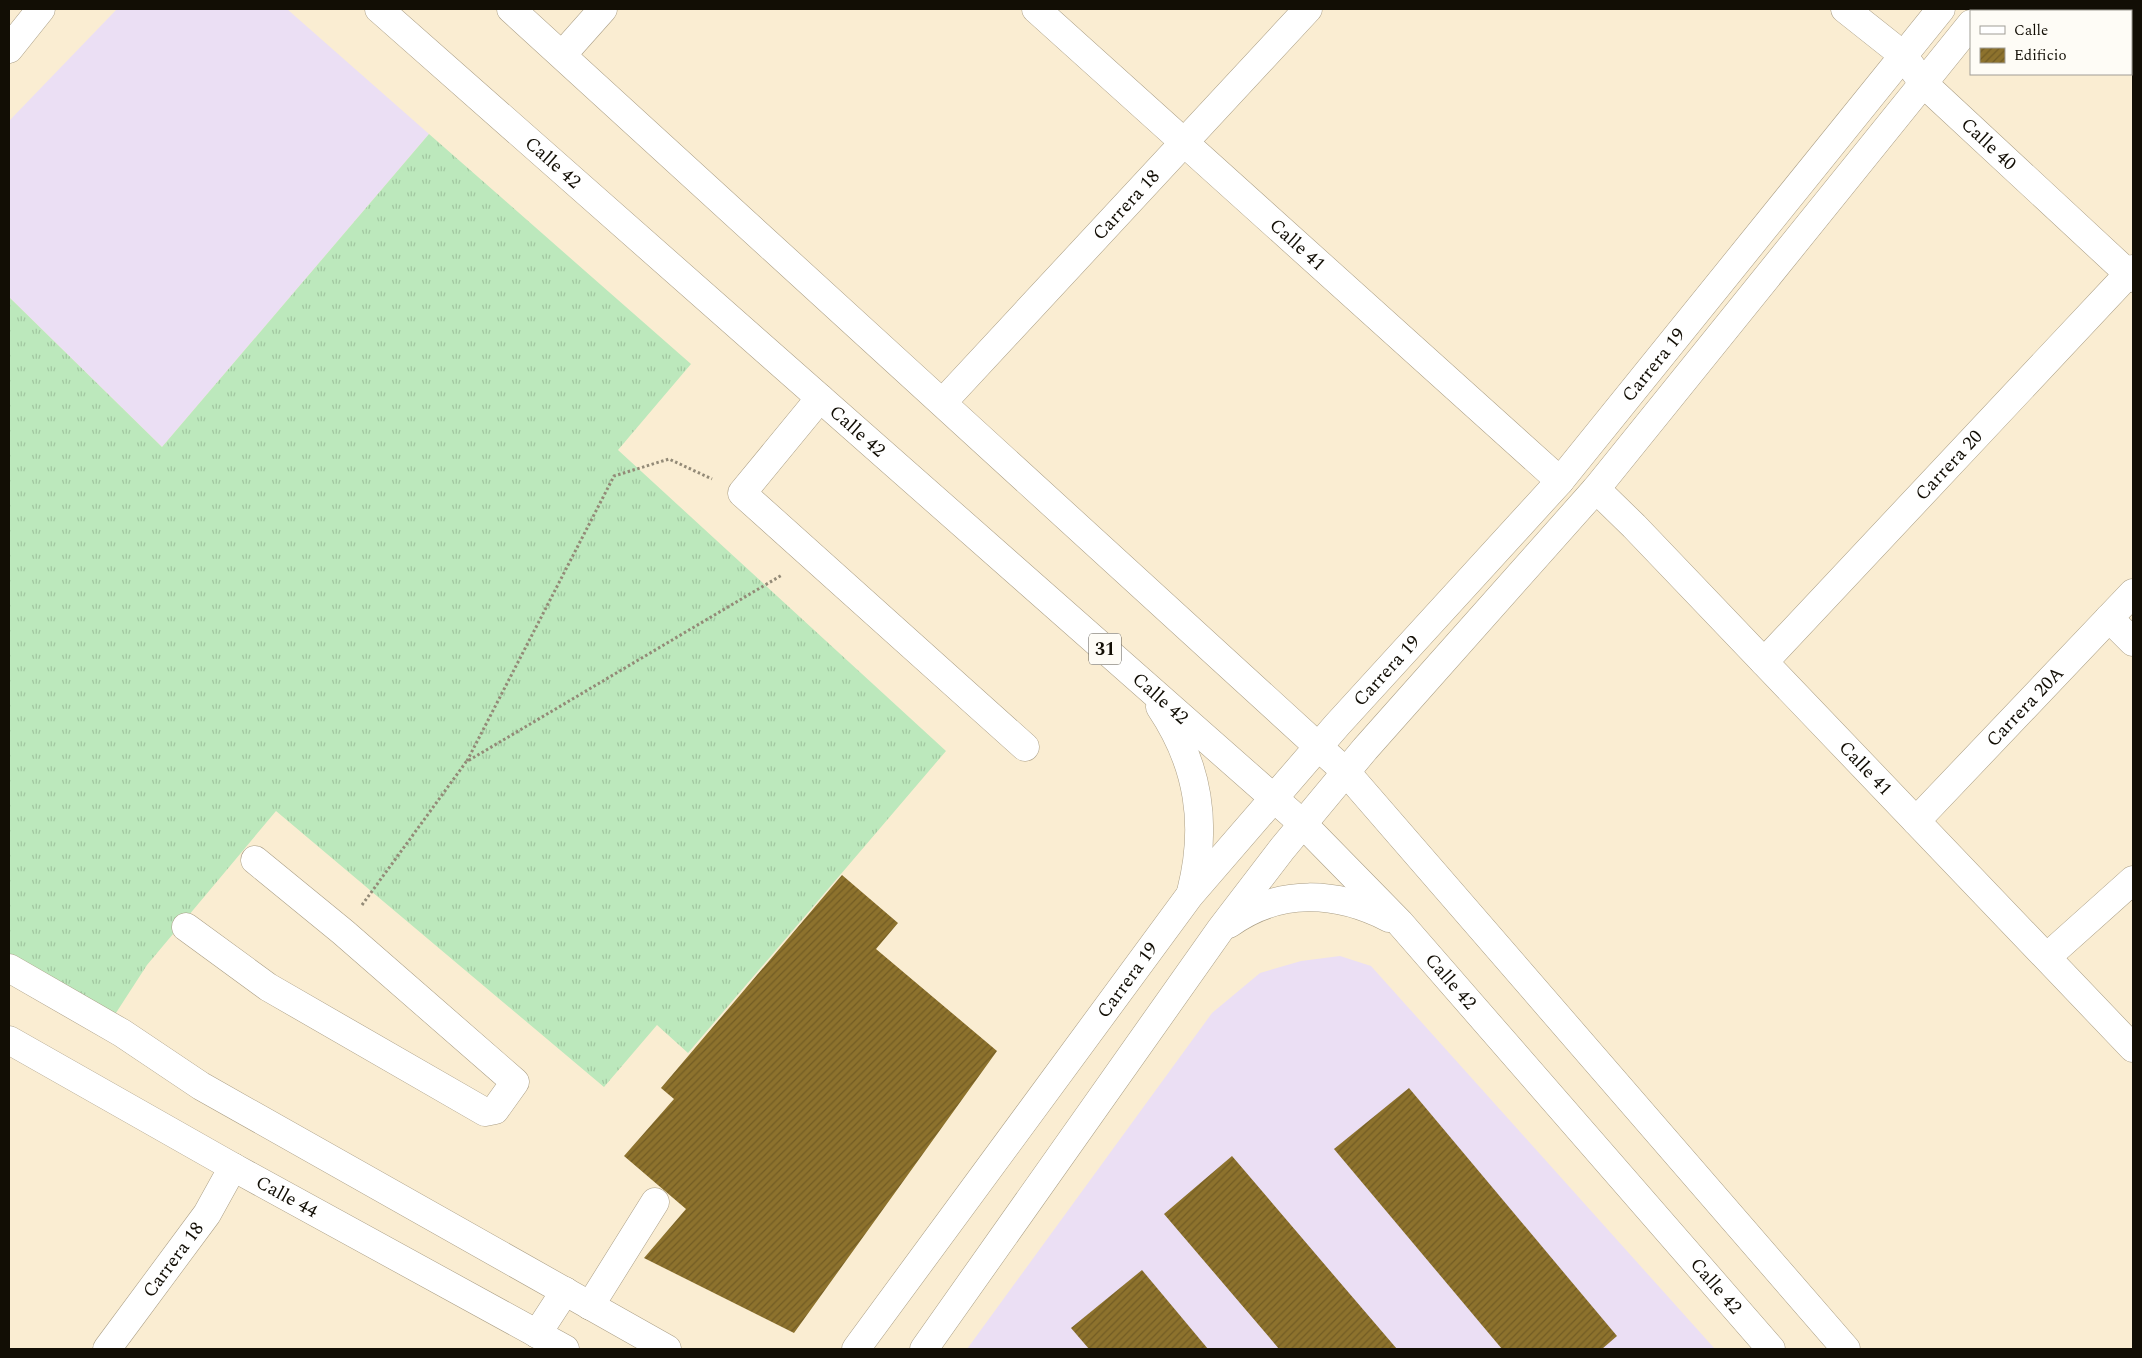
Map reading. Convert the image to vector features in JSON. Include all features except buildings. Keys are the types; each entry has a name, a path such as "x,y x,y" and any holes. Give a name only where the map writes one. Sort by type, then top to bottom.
{"main road":[{"path":"9,50 41,9"},
{"name":"Calle 42","path":"379,9 1303,824 1400,924 1771,1349"},
{"path":"511,9 1346,772 1846,1349"},
{"path":"562,54 603,9"},
{"name":"Calle 41","path":"1036,9 1560,481"},
{"name":"Carrera 18","path":"943,402 1308,9"},
{"name":"Calle 40","path":"1845,9 1903,55 1922,83 2132,274"},
{"name":"Carrera 19","path":"856,1349 1190,895 1319,746 1560,481 1942,9"},
{"name":"Carrera 19","path":"924,1349 1220,930 1303,824 1346,772 1596,489 1970,25"},
{"name":"Carrera 20","path":"1764,662 2132,274"},
{"path":"820,398 742,493 1025,746"},
{"name":"Calle 41","path":"1596,489 1634,526 2133,1048"},
{"name":"Carrera 20A","path":"1916,821 2133,593"},
{"path":"2110,618 2133,642"},
{"path":"1141,682 1176,733 1187,758 1195,785 1200,812 1200,840 1197,868 1190,895"},
{"path":"186,927 268,987 485,1112 495,1110 515,1082 343,932 255,860"},
{"path":"2047,958 2133,880"},
{"path":"1220,930 1256,908 1297,898 1340,899 1361,905 1400,924"},
{"path":"9,968 122,1033 201,1086 667,1349"},
{"name":"Calle 44","path":"9,1040 232,1167 565,1349"},
{"name":"Carrera 18","path":"107,1349 207,1214 232,1167"},
{"path":"590,1306 655,1202"},
{"path":"537,1334 565,1291"}],"path":[{"path":"343,932 466,762 614,476 669,459 742,493"},
{"path":"466,762 812,556"}],"shaded area":[{"path":"117,9 287,9 429,134 162,447 9,297 9,121"},
{"path":"1340,956 1371,966 1715,1349 967,1349 1212,1013 1260,973 1301,961"}],"green space":[{"path":"429,134 691,364 618,450 946,751 688,1053 657,1025 604,1087 276,811 147,965 103,1033 9,978 9,297 162,447"}]}
